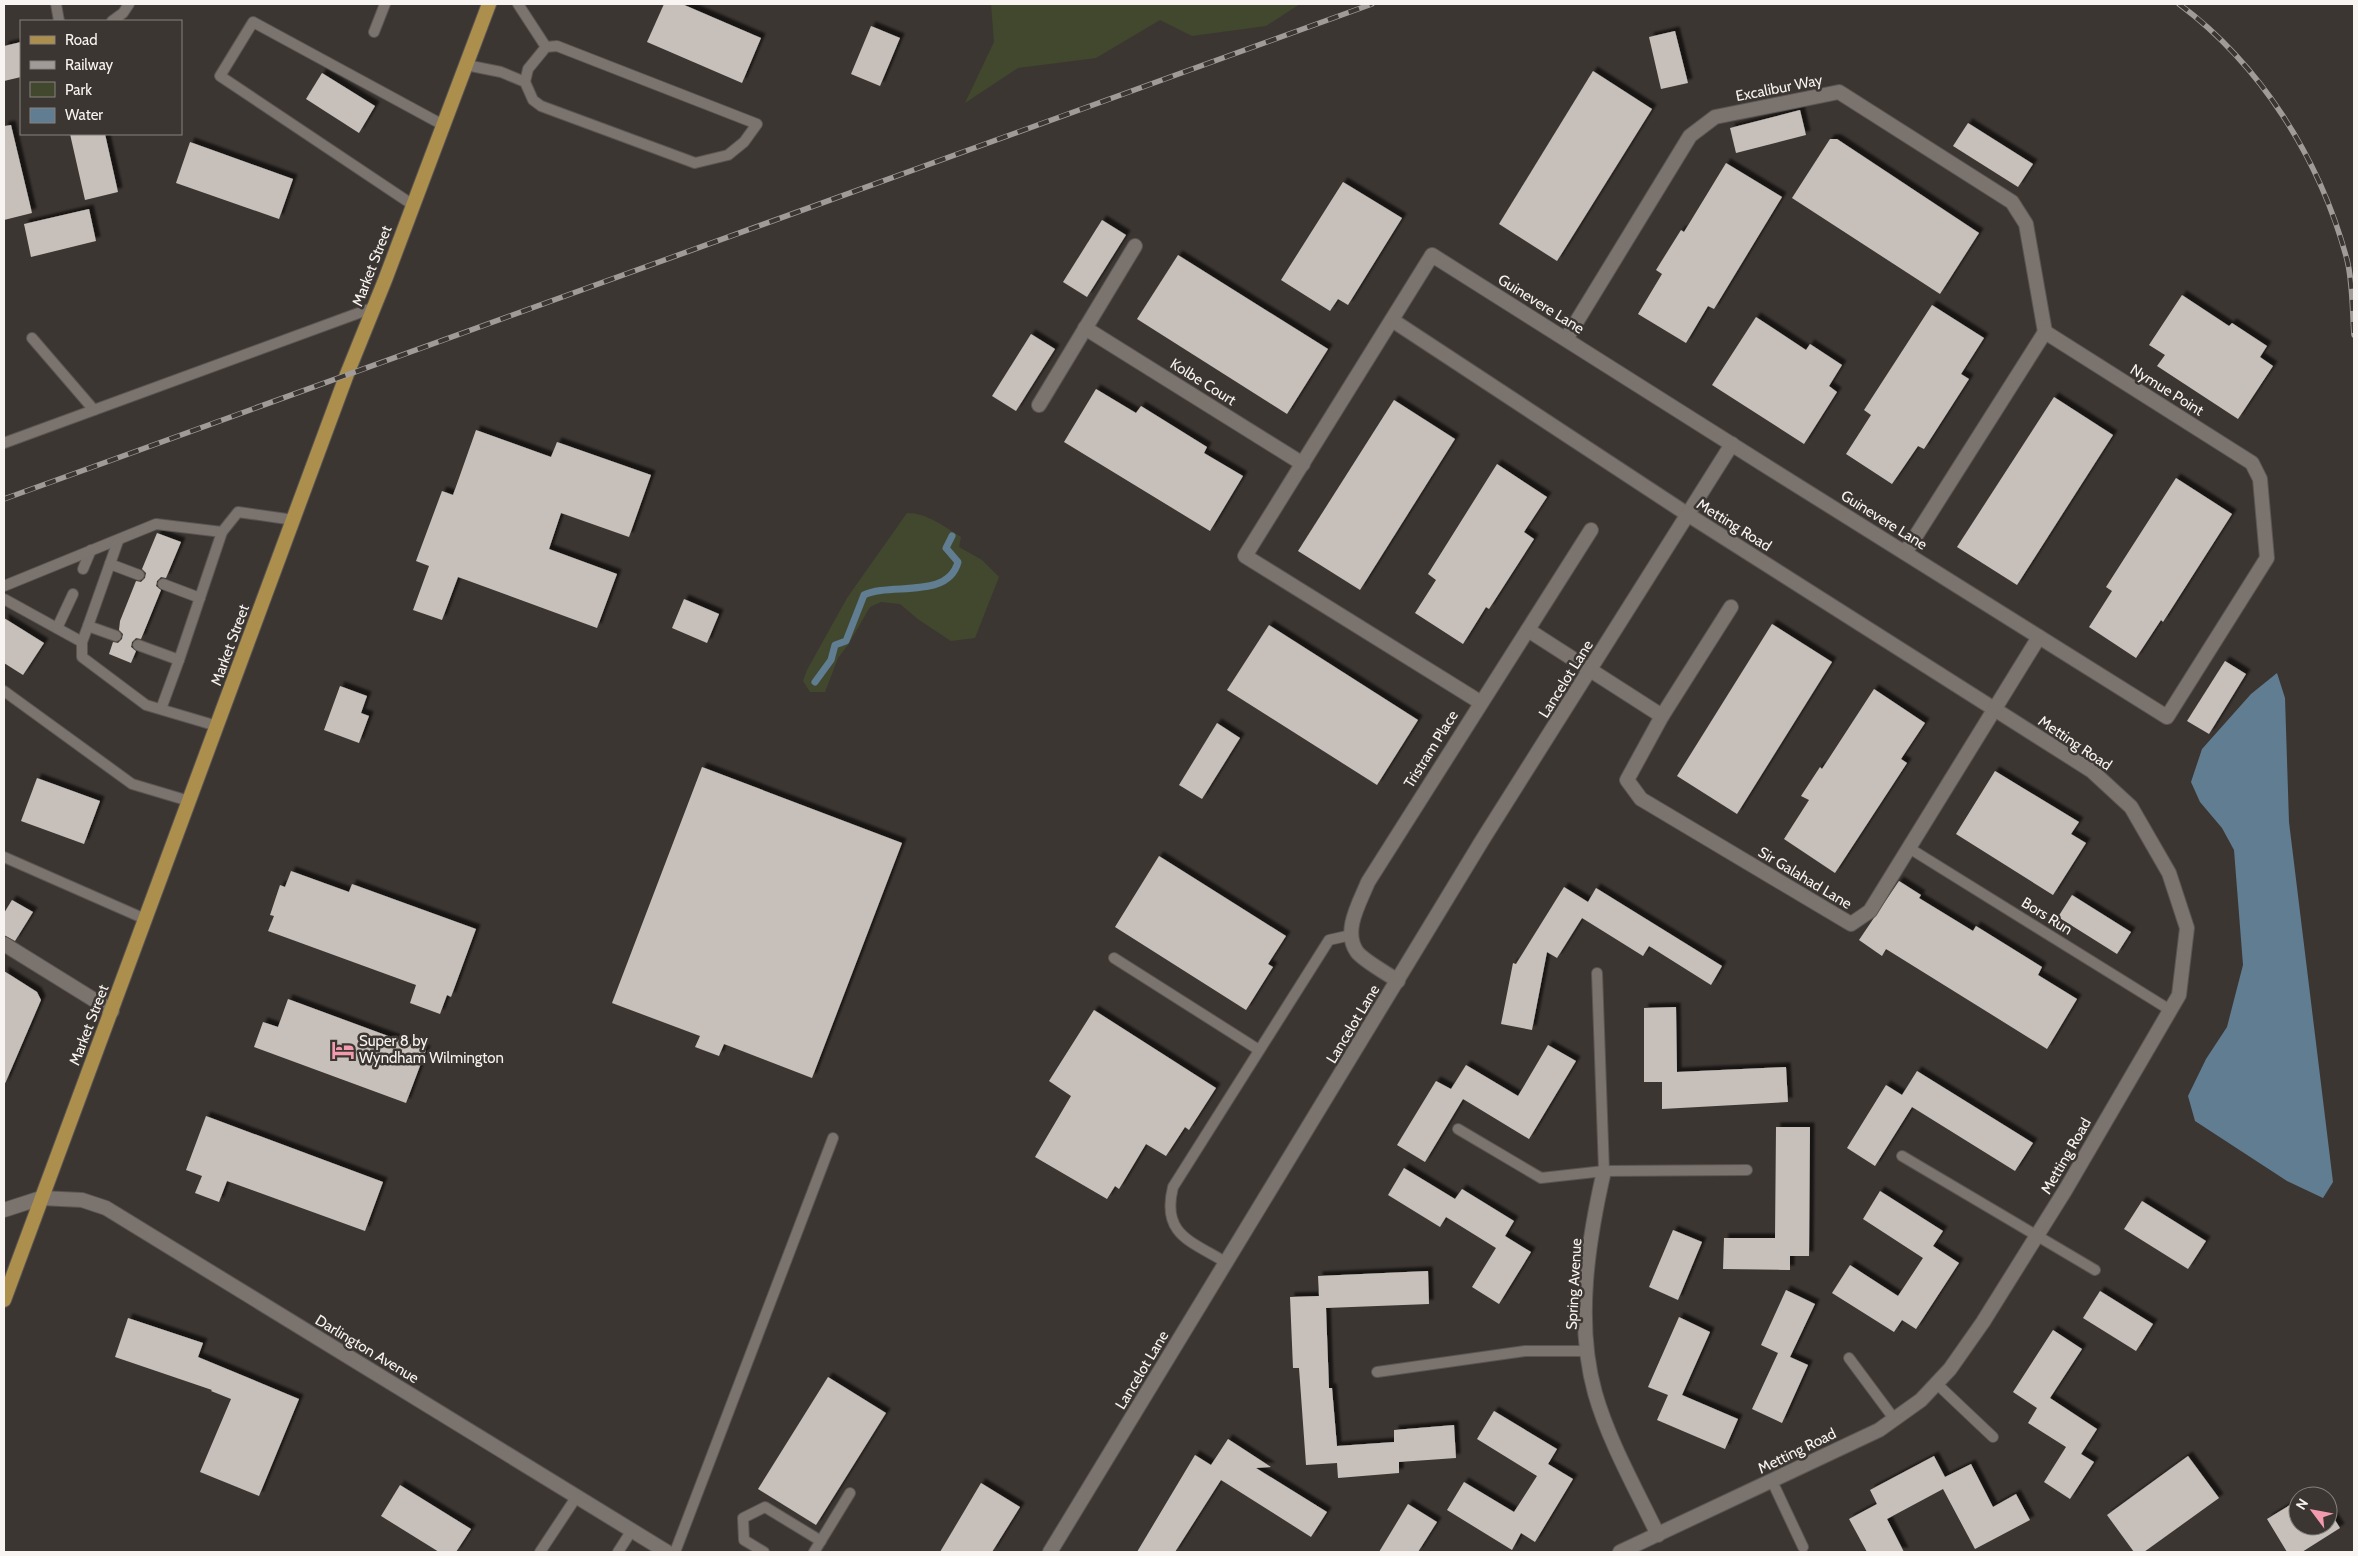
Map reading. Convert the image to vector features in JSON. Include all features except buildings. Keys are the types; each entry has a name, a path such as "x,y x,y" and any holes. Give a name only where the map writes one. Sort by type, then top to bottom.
{"main road":[{"name":"Market Street","path":"4,1300 294,520 489,4"}],"street":[{"name":"Excalibur Way","path":"1566,339 1690,136 1715,117 1839,92 2012,202 2026,224 2045,332"},
{"path":"1038,405 1135,246"},
{"name":"Guinevere Lane","path":"1480,702 1245,556 1432,255 2167,717"},
{"name":"Metting Road","path":"1392,320 1687,514 2092,771 2131,807 2169,873 2187,928 2179,994 2037,1235 1983,1322 1937,1384 1895,1420 1620,1552"},
{"name":"Kolbe Court","path":"1085,328 1303,464"},
{"path":"1905,553 2045,332"},
{"name":"Nymue Point","path":"2045,332 2252,463 2260,479 2267,558 2167,717"},
{"name":"Lancelot Lane","path":"1050,1552 1483,840 1732,444"},
{"name":"Tristram Place","path":"1351,935 1354,917 1368,882 1590,530"},
{"name":"Sir Galahad Lane","path":"1731,607 1662,716 1626,780 1641,799 1851,924 1870,911 1993,708 2039,637"},
{"path":"1528,630 1662,716"},
{"path":"1351,935 1357,952 1398,981"},
{"path":"4,944 112,1011"},
{"name":"Spring Avenue","path":"1604,1171 1595,1210 1588,1264 1586,1312 1588,1351 1595,1394 1658,1535"},
{"path":"4,1210 41,1198"},
{"name":"Darlington Avenue","path":"41,1198 82,1200 106,1208 667,1552"}],"lane":[{"path":"56,4 59,20"},
{"path":"113,20 123,13 129,4"},
{"path":"374,32 385,4"},
{"path":"518,4 546,47"},
{"path":"413,205 220,76 253,22 443,125"},
{"path":"466,65 501,72 524,82 533,100 541,106 695,163 728,155 744,142 757,124 557,46 546,47 528,69 524,82"},
{"path":"4,443 374,307"},
{"path":"32,338 94,410"},
{"path":"161,709 222,532 238,512 294,520"},
{"path":"4,586 156,524 222,532"},
{"path":"118,541 82,642 82,657 146,705 217,726"},
{"path":"83,569 92,550"},
{"path":"110,564 139,575"},
{"path":"163,584 200,598"},
{"path":"57,628 73,594"},
{"path":"4,600 82,642"},
{"path":"88,626 116,636"},
{"path":"138,645 179,660"},
{"path":"4,690 132,784 190,801"},
{"name":"Bors Run","path":"1909,848 2170,1010"},
{"path":"4,857 146,919"},
{"path":"1227,1263 1181,1235 1174,1228 1169,1203 1173,1187 1329,940 1351,935"},
{"path":"1114,958 1259,1050"},
{"path":"1597,973 1604,1171"},
{"path":"1458,1129 1541,1178 1604,1171 1747,1170"},
{"path":"675,1552 833,1138"},
{"path":"1902,1156 2095,1270"},
{"path":"1377,1372 1525,1351 1588,1351"},
{"path":"1849,1358 1895,1420"},
{"path":"1937,1384 1993,1436"},
{"path":"1772,1480 1803,1547"},
{"path":"814,1552 850,1493"},
{"path":"540,1552 577,1496"},
{"path":"764,1552 744,1540 743,1518 765,1507 821,1541"},
{"path":"618,1552 632,1530"}],"green space":[{"path":"991,4 1300,4 1266,26 1192,36 1160,20 1096,58 1018,68 965,103 994,42"},
{"path":"907,513 929,518 961,537 959,547 982,560 999,577 975,638 951,641 919,620 900,604 881,602 870,607 848,645 838,658 825,692 810,692 803,681 807,670 847,598"}],"water":[{"path":"2277,673 2285,698 2289,822 2333,1182 2323,1198 2287,1181 2195,1121 2188,1096 2206,1059 2227,1027 2243,965 2234,850 2222,828 2200,802 2191,782 2202,749 2251,694"}],"waterway":[{"path":"815,682 831,660 835,645 846,641 864,595 875,591 931,586 943,581 952,574 958,562 946,548 952,536"}],"railway":[{"path":"4,499 1372,4"},
{"path":"2179,4 2209,28 2236,55 2261,85 2303,149 2320,184 2346,256 2351,285 2354,335"}],"place":[{"name":"Super 8 by Wyndham Wilmington","path":"343,1050"}]}
